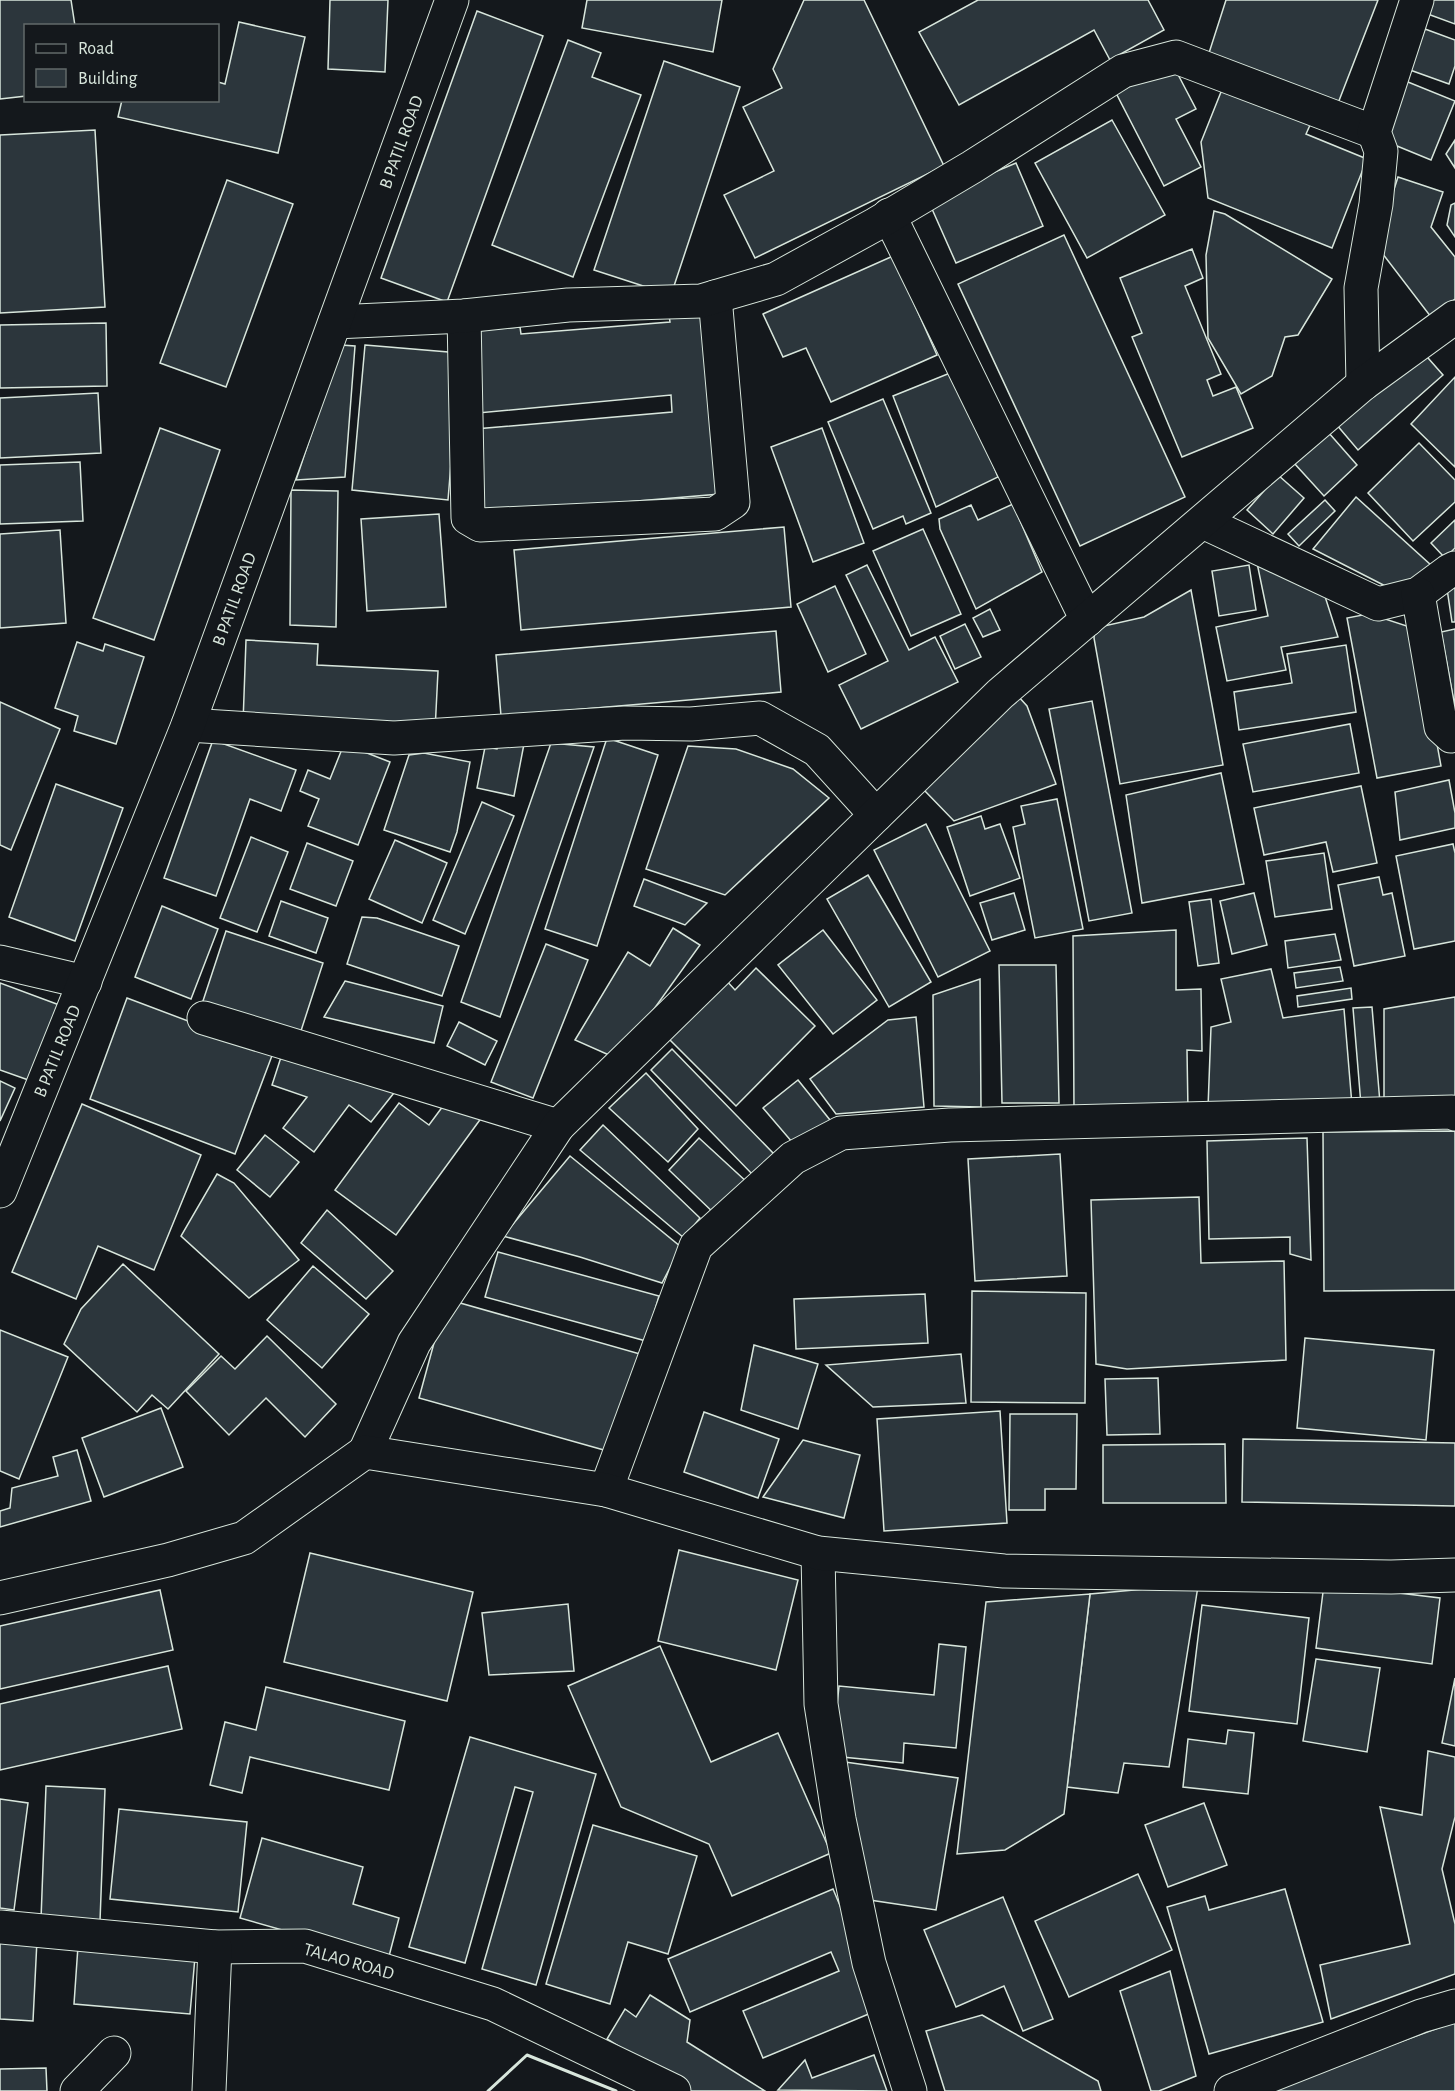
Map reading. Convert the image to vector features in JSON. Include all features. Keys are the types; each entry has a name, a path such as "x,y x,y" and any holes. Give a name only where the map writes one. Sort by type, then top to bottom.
{"street":[{"name":"B PATIL ROAD","path":"0,1191 188,725 452,0"},
{"path":"1363,384 1361,288 1376,204 1381,151 1374,132 1417,0"},
{"path":"335,322 464,316 568,305 701,301 776,279 876,224 972,167 1123,70 1176,57 1374,132"},
{"path":"889,215 1087,620"},
{"path":"464,316 468,518 480,525 715,514 733,502 715,297"},
{"path":"0,1598 168,1560 244,1538 365,1452 414,1343 558,1126 1000,694 1363,384 1450,328"},
{"path":"1203,522 1378,603 1418,594 1449,570 1455,568"},
{"path":"1418,594 1441,727 1452,736 1455,735"},
{"path":"188,725 394,738 625,723 691,724 760,718 817,750 876,815"},
{"path":"0,963 85,982"},
{"path":"204,1018 558,1126"},
{"path":"606,1490 696,1246 794,1158 841,1133 950,1125 1452,1112 1455,1114"},
{"path":"365,1452 606,1490 818,1552 1004,1571 1390,1577 1455,1575"},
{"path":"818,1552 821,1704 839,1819 869,1963 910,2091"},
{"name":"TALAO ROAD","path":"0,1927 214,1947 305,1946 493,2004 674,2091"},
{"path":"209,2091 214,1947"},
{"path":"1230,2091 1421,2016 1455,2006"},
{"path":"78,2091 114,2053"}],"building":[{"path":"0,0 71,0 75,24 24,24 24,96 0,99"},
{"path":"330,0 388,0 385,72 328,69"},
{"path":"587,0 722,0 713,52 582,28"},
{"path":"804,0 864,0 944,166 755,258 724,195 774,171 743,107 782,88 773,69"},
{"path":"978,0 1148,0 1164,30 1110,60 1094,30 959,105 919,32"},
{"path":"1226,0 1378,0 1335,111 1208,56"},
{"path":"1430,0 1455,0 1455,24 1425,13"},
{"path":"477,11 543,36 447,302 381,278"},
{"path":"239,22 305,37 278,153 118,117 122,102 219,102 219,82 225,84"},
{"path":"1425,29 1455,40 1455,66 1449,84 1410,70"},
{"path":"568,40 601,53 592,77 641,95 573,277 492,245"},
{"path":"664,61 740,87 671,295 594,270"},
{"path":"1173,65 1196,109 1176,119 1201,167 1164,186 1116,93"},
{"path":"1403,80 1455,101 1431,160 1380,139"},
{"path":"1223,87 1311,123 1306,134 1367,159 1332,248 1208,198 1201,142"},
{"path":"1112,120 1165,215 1087,258 1035,163"},
{"path":"95,130 105,307 0,313 0,135"},
{"path":"1455,140 1455,168 1446,154"},
{"path":"1016,163 1043,226 956,263 928,200"},
{"path":"1398,177 1443,192 1431,227 1455,257 1455,299 1431,317 1376,245"},
{"path":"227,180 293,204 226,387 160,363"},
{"path":"1455,203 1455,237 1447,225 1451,205"},
{"path":"1214,211 1225,214 1332,279 1298,335 1285,337 1272,376 1241,394 1208,338 1206,255"},
{"path":"1064,235 1185,497 1080,546 958,284"},
{"path":"1192,249 1203,278 1185,286 1221,374 1207,380 1213,396 1236,387 1253,428 1182,457 1132,337 1142,333 1120,278"},
{"path":"893,256 937,355 831,402 806,348 783,357 763,314"},
{"path":"703,306 720,494 483,514 475,429 672,412 671,395 478,413 471,331 520,327 521,334 670,322 668,309"},
{"path":"106,323 107,386 0,388 0,325"},
{"path":"341,345 355,346 345,477 296,480"},
{"path":"365,345 460,353 448,500 352,490"},
{"path":"1421,350 1443,375 1358,450 1336,424"},
{"path":"955,371 998,477 936,507 893,396"},
{"path":"1455,377 1455,467 1411,424"},
{"path":"98,393 101,453 0,458 0,398"},
{"path":"883,399 931,513 906,524 903,516 873,529 828,422"},
{"path":"160,428 220,450 154,640 93,618"},
{"path":"822,428 864,543 813,562 771,447"},
{"path":"1328,432 1357,465 1324,496 1294,463"},
{"path":"1419,443 1455,480 1455,502 1413,541 1368,493"},
{"path":"80,462 83,521 0,524 0,465"},
{"path":"1278,475 1304,498 1273,534 1247,510"},
{"path":"291,490 338,491 336,627 290,625"},
{"path":"1356,497 1432,566 1399,593 1313,549"},
{"path":"1325,500 1335,511 1299,546 1288,534"},
{"path":"1013,504 1042,572 976,609 940,529 939,519 971,505 978,520"},
{"path":"439,514 446,607 367,611 361,519"},
{"path":"1455,520 1455,548 1445,558 1431,543"},
{"path":"784,527 791,607 521,630 514,550"},
{"path":"923,529 961,614 911,636 873,551"},
{"path":"60,530 66,623 0,628 0,534"},
{"path":"1257,563 1322,587 1338,637 1281,647 1286,670 1227,681 1216,627 1268,616"},
{"path":"867,565 909,650 935,637 958,682 861,729 839,685 888,661 846,575"},
{"path":"1249,565 1256,610 1219,616 1212,571"},
{"path":"835,586 866,654 828,672 797,604"},
{"path":"1455,588 1455,622 1452,622 1447,589"},
{"path":"1191,590 1223,765 1120,784 1094,638 1095,628 1144,617"},
{"path":"990,609 1000,630 983,637 973,618"},
{"path":"1383,611 1385,619 1416,629 1441,766 1377,778 1347,618"},
{"path":"965,624 981,657 955,669 940,636"},
{"path":"1455,629 1455,707 1441,632"},
{"path":"776,631 781,692 501,716 496,655"},
{"path":"246,640 318,644 317,665 438,671 435,731 243,723"},
{"path":"77,642 103,651 105,644 144,657 116,744 74,731 78,716 55,708"},
{"path":"1346,645 1356,712 1239,730 1234,692 1292,683 1287,654"},
{"path":"1018,696 1027,706 1056,784 954,821 924,790"},
{"path":"1092,701 1132,913 1089,921 1049,709"},
{"path":"0,702 60,729 11,850 0,845"},
{"path":"1350,724 1359,773 1253,792 1243,744"},
{"path":"607,738 658,755 597,946 545,929"},
{"path":"499,739 524,744 514,796 477,788 485,747 497,749"},
{"path":"213,740 296,770 281,811 250,799 216,896 164,878"},
{"path":"551,743 594,747 500,1017 461,1002"},
{"path":"344,744 390,762 358,845 308,826 319,799 300,791 308,770 330,779"},
{"path":"688,746 736,749 793,769 829,798 725,895 646,869"},
{"path":"424,753 470,762 457,832 450,852 384,830 409,755"},
{"path":"1221,773 1244,884 1142,903 1126,795"},
{"path":"1449,780 1455,813 1455,828 1400,840 1395,792"},
{"path":"56,784 123,808 75,941 9,917"},
{"path":"1361,786 1377,863 1333,872 1326,842 1264,855 1254,808"},
{"path":"1057,799 1083,929 1035,938 1013,827 1025,824 1021,806"},
{"path":"482,802 514,816 465,934 433,920"},
{"path":"981,816 985,829 1000,824 1020,878 970,896 947,827"},
{"path":"926,824 990,951 938,977 874,850"},
{"path":"251,837 288,852 257,932 220,918"},
{"path":"395,840 447,863 422,923 369,899"},
{"path":"307,843 353,861 336,906 290,889"},
{"path":"1453,844 1455,853 1455,941 1414,949 1396,856"},
{"path":"1324,853 1332,909 1275,917 1266,861"},
{"path":"868,875 931,982 889,1007 827,899"},
{"path":"1379,877 1383,895 1392,893 1405,956 1354,966 1338,885"},
{"path":"644,879 707,903 685,925 634,906"},
{"path":"1014,893 1025,930 992,940 980,903"},
{"path":"1254,893 1267,945 1232,954 1220,901"},
{"path":"1211,899 1219,963 1198,966 1189,902"},
{"path":"281,901 328,918 316,953 269,936"},
{"path":"162,906 218,929 191,999 135,977"},
{"path":"362,917 377,918 459,946 442,996 347,964"},
{"path":"673,928 700,945 618,1059 575,1040 628,952 650,966"},
{"path":"823,930 877,1000 833,1034 778,965"},
{"path":"1176,930 1176,990 1201,989 1202,1051 1187,1050 1188,1112 1074,1112 1073,936"},
{"path":"226,931 323,963 298,1040 201,1007"},
{"path":"1335,934 1341,960 1288,968 1285,941"},
{"path":"546,944 588,960 533,1098 491,1082"},
{"path":"999,965 1056,965 1059,1103 1002,1103"},
{"path":"1340,967 1343,981 1296,988 1294,973"},
{"path":"756,968 815,1026 736,1106 667,1037 725,979 735,990"},
{"path":"1271,969 1283,1018 1344,1009 1352,1105 1208,1108 1211,1027 1231,1022 1221,979"},
{"path":"980,979 981,1107 934,1106 933,995"},
{"path":"345,981 443,1006 434,1043 324,1017"},
{"path":"0,983 62,1006 34,1082 0,1070"},
{"path":"1351,988 1352,999 1298,1007 1297,996"},
{"path":"1455,997 1455,1101 1384,1103 1384,1009"},
{"path":"127,998 273,1053 235,1154 90,1099"},
{"path":"1372,1007 1380,1103 1361,1105 1353,1008"},
{"path":"916,1017 924,1107 836,1114 810,1079 888,1020"},
{"path":"459,1022 497,1041 485,1065 447,1046"},
{"path":"672,1049 774,1154 753,1175 651,1070"},
{"path":"283,1051 397,1089 371,1122 349,1105 314,1152 283,1128 307,1097 272,1085"},
{"path":"646,1073 698,1129 668,1162 609,1108"},
{"path":"798,1080 830,1120 798,1149 763,1108"},
{"path":"0,1081 15,1088 0,1121"},
{"path":"446,1102 482,1117 396,1235 335,1190 399,1103 429,1125"},
{"path":"82,1104 201,1155 154,1270 98,1246 76,1299 12,1272"},
{"path":"603,1125 700,1218 684,1238 580,1150"},
{"path":"1455,1131 1455,1290 1324,1291 1323,1132"},
{"path":"265,1135 299,1162 270,1197 237,1170"},
{"path":"699,1138 749,1184 718,1217 669,1170"},
{"path":"1307,1138 1311,1260 1290,1254 1290,1237 1209,1239 1207,1141"},
{"path":"1060,1154 1067,1276 975,1281 968,1159"},
{"path":"570,1156 681,1247 662,1283 503,1236"},
{"path":"217,1174 234,1183 299,1260 249,1298 181,1236"},
{"path":"1199,1197 1201,1263 1284,1261 1286,1360 1127,1369 1096,1364 1091,1200"},
{"path":"327,1210 393,1271 366,1299 301,1243"},
{"path":"498,1252 659,1296 646,1341 485,1297"},
{"path":"123,1264 219,1354 168,1409 152,1395 137,1412 64,1344 81,1309"},
{"path":"313,1266 369,1314 322,1368 267,1320"},
{"path":"972,1291 1086,1293 1085,1403 971,1402"},
{"path":"925,1294 928,1343 796,1349 794,1299"},
{"path":"446,1299 640,1354 611,1452 419,1398"},
{"path":"0,1330 68,1357 19,1479 0,1471"},
{"path":"267,1336 336,1404 305,1437 266,1398 229,1435 186,1391 221,1356 235,1369"},
{"path":"1305,1338 1434,1350 1426,1440 1297,1428"},
{"path":"754,1345 818,1364 798,1429 741,1410"},
{"path":"961,1354 966,1403 873,1407 826,1365"},
{"path":"1158,1378 1160,1434 1107,1435 1105,1379"},
{"path":"161,1408 183,1467 104,1497 82,1438"},
{"path":"1000,1411 1007,1523 884,1531 877,1419"},
{"path":"704,1412 779,1439 758,1498 684,1472"},
{"path":"1010,1414 1077,1414 1076,1489 1045,1489 1045,1510 1009,1510"},
{"path":"1243,1439 1455,1443 1455,1506 1242,1502"},
{"path":"803,1440 860,1455 844,1518 763,1497"},
{"path":"1225,1444 1226,1503 1103,1503 1103,1445"},
{"path":"77,1450 91,1501 0,1527 0,1511 10,1508 12,1488 58,1476 53,1457"},
{"path":"679,1550 798,1580 776,1670 658,1641"},
{"path":"310,1553 473,1592 447,1701 284,1662"},
{"path":"1199,1580 1169,1767 1124,1763 1118,1793 1067,1787 1090,1594 1145,1589"},
{"path":"1324,1584 1440,1598 1432,1664 1316,1648"},
{"path":"160,1590 173,1650 0,1689 0,1626"},
{"path":"1090,1594 1064,1814 1005,1850 957,1854 986,1602"},
{"path":"568,1604 574,1671 489,1675 482,1613"},
{"path":"1202,1605 1309,1618 1297,1724 1189,1711"},
{"path":"939,1644 966,1647 956,1748 904,1743 903,1763 832,1756 839,1686 934,1695"},
{"path":"660,1646 711,1762 778,1733 831,1853 732,1896 709,1844 621,1807 568,1686"},
{"path":"1316,1659 1380,1668 1367,1752 1303,1741"},
{"path":"168,1666 182,1729 0,1770 0,1704"},
{"path":"1455,1678 1455,1746 1442,1743"},
{"path":"266,1687 405,1721 389,1790 250,1757 242,1793 210,1785 225,1722 256,1730"},
{"path":"1228,1730 1254,1733 1248,1794 1183,1787 1188,1739 1226,1744"},
{"path":"470,1737 596,1774 536,1985 482,1969 533,1792 515,1787 465,1963 409,1947"},
{"path":"1428,1751 1455,1757 1455,1817 1442,1869 1455,1924 1455,1974 1331,2019 1320,1965 1410,1944 1380,1807 1422,1815"},
{"path":"838,1761 958,1778 936,1910 863,1899"},
{"path":"46,1786 105,1789 100,1921 41,1919"},
{"path":"0,1799 28,1803 14,1910 0,1908"},
{"path":"1204,1803 1227,1865 1168,1887 1145,1825"},
{"path":"119,1809 247,1822 238,1912 110,1899"},
{"path":"593,1825 697,1856 668,1954 628,1942 610,2004 546,1984"},
{"path":"262,1838 363,1867 353,1904 399,1918 388,1960 240,1918"},
{"path":"1138,1874 1172,1950 1069,1997 1035,1921"},
{"path":"833,1889 883,2008 763,2058 743,2011 839,1971 831,1952 690,2012 668,1959"},
{"path":"1285,1889 1323,2022 1209,2054 1167,1907 1205,1896 1209,1910"},
{"path":"1003,1897 1053,2019 1023,2031 1004,1986 956,2007 924,1930"},
{"path":"0,1938 37,1940 33,2021 0,2019"},
{"path":"78,1946 195,1957 190,2014 74,2004"},
{"path":"1170,1971 1196,2076 1159,2091 1151,2091 1120,1991"},
{"path":"650,1995 690,2020 687,2042 765,2091 690,2091 607,2039 625,2009 636,2017"},
{"path":"982,2015 1098,2081 1101,2091 945,2091 926,2031"},
{"path":"1455,2022 1455,2091 1264,2091"},
{"path":"874,2055 887,2091 778,2090 805,2060 812,2078"},
{"path":"46,2068 47,2091 0,2091 0,2069"}],"wall":[{"path":"488,2091 527,2055 616,2091"}]}
